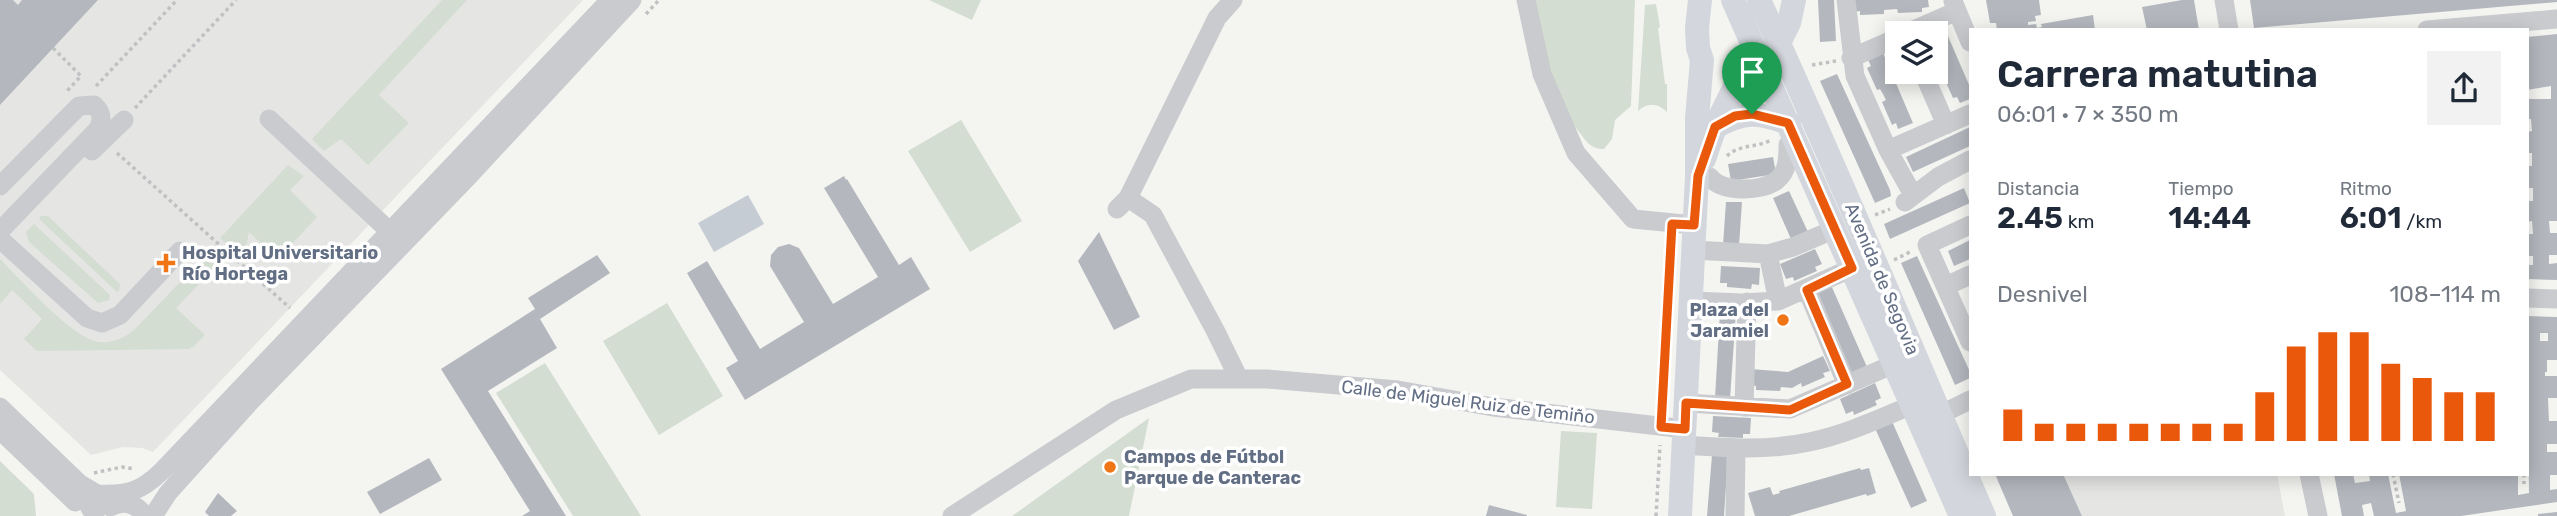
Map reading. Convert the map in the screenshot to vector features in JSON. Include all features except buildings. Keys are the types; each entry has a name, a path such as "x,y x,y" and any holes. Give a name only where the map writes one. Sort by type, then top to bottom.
{"main road":[{"path":"1689,0 1697,28"},
{"path":"1700,0 1697,28 1702,60 1697,118 1704,177"},
{"name":"Avenida de Segovia","path":"1734,0 1894,364 1984,516"},
{"name":"Avenida de Segovia","path":"1759,0 1878,266 1899,322 1924,415 1961,516"},
{"path":"1680,516 1676,434 1686,403 1693,250 1683,224 1704,177 1715,127 1739,78 1760,64 1779,43 1789,23 1794,0"},
{"path":"1702,60 1716,74 1739,78"},
{"path":"1715,127 1735,116 1752,114 1793,132"}],"street":[{"path":"115,508 160,485 341,282 610,0"},
{"path":"153,516 169,493 250,402 505,137 632,0"},
{"path":"1233,0 1217,18 1122,204 1153,215 1215,330 1238,379"},
{"path":"1526,0 1542,74 1576,153 1633,219 1683,224"},
{"path":"1846,0 1855,76 1909,199 1938,177 1969,161"},
{"path":"2224,0 2229,28"},
{"path":"1928,21 1955,5 1969,40"},
{"path":"2451,28 2557,19"},
{"path":"1852,58 1885,43"},
{"path":"1928,84 1946,125"},
{"path":"0,186 73,111 79,106 94,105 101,115 98,129 2,237"},
{"path":"1888,150 1969,114"},
{"path":"269,119 390,230"},
{"path":"2,237 124,120"},
{"path":"1704,177 1715,184 1734,189 1769,184 1777,180 1788,163 1788,145 1793,132"},
{"path":"390,230 406,226 479,151 492,141 505,137"},
{"path":"1969,225 1927,244 1969,340"},
{"path":"1693,250 1768,254 1793,247 1835,229"},
{"path":"2,237 87,318 102,323 120,315 180,251"},
{"path":"1768,254 1777,301"},
{"path":"1691,300 1777,301 1852,268"},
{"path":"1946,286 1969,275"},
{"path":"1807,290 1847,384"},
{"path":"2529,298 2557,299"},
{"path":"1744,407 1747,302"},
{"path":"1686,403 1790,410 1894,364"},
{"name":"Calle de Miguel Ruiz de Temiño","path":"952,516 1116,410 1191,379 1238,379 1398,390 1676,434 1736,449 1809,442 1865,424 1924,415 1969,400"},
{"path":"0,407 80,484 99,494 115,508 139,508 145,516"},
{"path":"0,419 86,501 95,516"},
{"path":"0,430 77,504 82,516"},
{"path":"99,494 122,494 138,490 199,439"},
{"path":"1735,516 1736,449"},
{"path":"2309,476 2318,516"}],"path":[{"path":"53,48 81,76 60,99 73,111 177,0"},
{"path":"124,120 236,0"},
{"path":"1805,67 1852,58"},
{"path":"104,141 289,308"},
{"path":"1859,222 1909,199"},
{"path":"1656,516 1676,434 1683,224"},
{"path":"1878,266 1927,244"},
{"path":"2393,476 2399,503"},
{"path":"2524,476 2524,484"}],"shaded area":[{"name":"Hospital Universitario Río Hortega","path":"0,0 583,0 153,452 142,448 123,447 91,455 0,370"},
{"path":"442,0 467,0 379,95 409,123 368,165 341,139 324,151 312,139"},
{"path":"929,0 981,0 972,20"},
{"path":"1535,0 1635,0 1631,106 1615,120 1612,139 1604,149 1595,148 1587,142 1561,102 1549,69"},
{"path":"1656,4 1667,84 1667,112 1653,105 1638,111 1645,5"},
{"path":"961,120 1022,221 970,252 908,151"},
{"path":"288,165 304,176 290,190 317,217 278,259 249,232 246,247 239,254 220,238"},
{"path":"748,195 764,224 714,252 698,223"},
{"path":"41,216 48,216 120,284 119,291 39,219"},
{"path":"34,224 110,295 109,300 98,303 29,242 26,232"},
{"path":"216,245 227,255 176,308 205,335 188,349 37,351 24,339 42,319 12,290 0,304 0,259 71,328 94,341 116,340 134,330"},
{"path":"667,303 723,396 659,435 603,341"},
{"path":"545,363 641,516 573,516 496,393"},
{"name":"Campos de Fútbol Parque de Canterac","path":"1149,418 1129,516 1012,516"},
{"path":"1561,431 1597,433 1592,509 1556,507"},
{"path":"0,461 34,494 36,516 0,516"},
{"path":"2064,476 2277,476 2285,516 2082,516"}],"place":[{"name":"Hospital Universitario Río Hortega","path":"166,263"},
{"name":"Plaza del Jaramiel","path":"1783,320"},
{"name":"Campos de Fútbol Parque de Canterac","path":"1110,467"}],"route":[{"path":"1752,114 1788,123 1852,268 1807,290 1847,384 1790,410 1686,403 1685,429 1661,427 1672,224 1694,225 1698,176 1715,127 1735,116 1752,114"}]}
